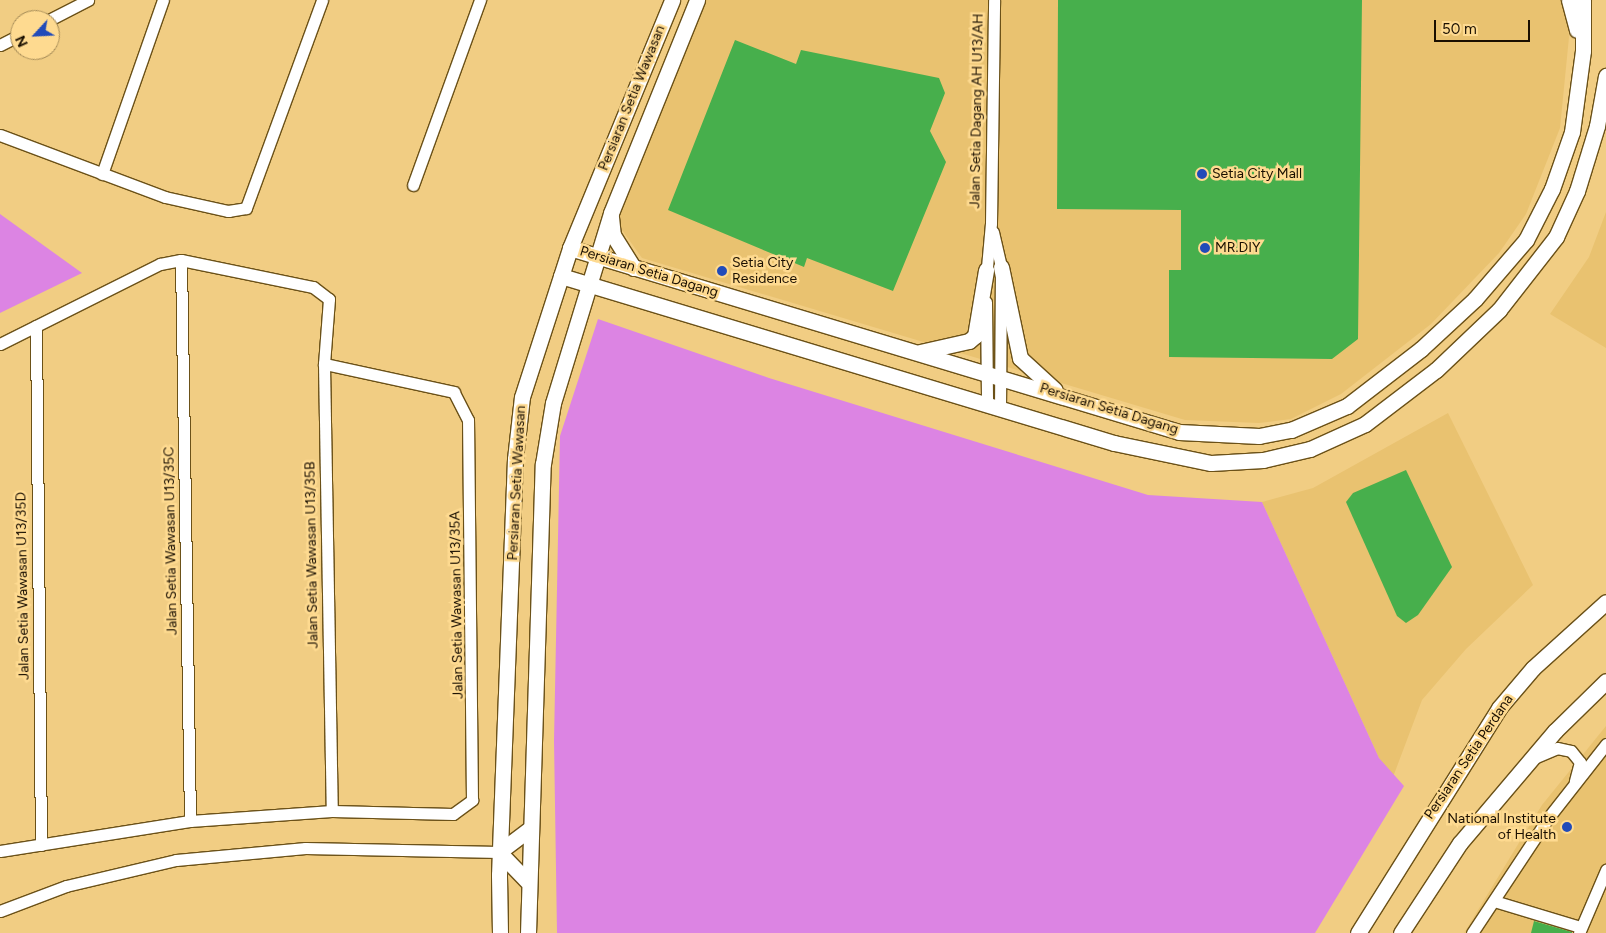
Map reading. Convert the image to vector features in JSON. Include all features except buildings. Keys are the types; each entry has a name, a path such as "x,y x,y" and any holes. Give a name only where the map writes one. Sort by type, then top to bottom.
{"street":[{"path":"60,14 88,0"},
{"path":"102,174 163,0"},
{"path":"0,135 174,199 228,211 246,208 322,0"},
{"path":"413,185 480,0"},
{"name":"Persiaran Setia Wawasan","path":"500,933 500,852 518,422 532,357 570,248 672,0"},
{"name":"Persiaran Setia Wawasan","path":"528,933 527,881 543,464 559,377 582,308 596,257 611,213 697,0"},
{"name":"Jalan Setia Dagang AH U13/AH","path":"993,407 991,223 994,0"},
{"path":"1570,0 1583,50"},
{"name":"Persiaran Setia Dagang","path":"570,248 1060,394 1179,432 1258,436 1291,430 1347,406 1421,349 1475,299 1526,240 1552,189 1572,132 1583,50 1583,0"},
{"name":"Persiaran Setia Dagang","path":"561,276 1114,443 1211,463 1263,460 1310,450 1365,424 1436,370 1500,310 1556,238 1577,191 1597,126 1606,76"},
{"path":"611,213 613,235 634,268"},
{"path":"0,344 160,264 181,260"},
{"name":"Jalan Setia Wawasan U13/35B","path":"181,260 313,288 328,299 324,364 332,811"},
{"name":"Jalan Setia Wawasan U13/35C","path":"181,260 190,821"},
{"path":"993,269 1020,358 1060,394"},
{"path":"918,352 969,342 975,336 993,269"},
{"path":"582,308 601,297 622,295"},
{"name":"Jalan Setia Wawasan U13/35D","path":"36,326 41,845"},
{"name":"Jalan Setia Wawasan U13/35A","path":"324,364 444,388 460,399 468,420 471,497 474,788 465,808 454,814 332,811"},
{"name":"Persiaran Setia Perdana","path":"1358,933 1498,708 1533,668 1606,602"},
{"path":"1400,933 1460,843 1532,758 1606,681"},
{"path":"1472,933 1573,785 1606,744"},
{"path":"1532,758 1557,748 1571,751 1580,762 1573,785"},
{"path":"0,851 190,821 332,811"},
{"path":"0,911 66,886 176,860 305,848 500,852 530,829"},
{"path":"500,852 527,881"},
{"path":"1494,901 1580,930 1606,870"}],"shaded area":[{"path":"705,0 1565,0 1569,37 1560,128 1526,214 1499,253 1431,324 1341,394 1291,419 1259,423 1185,420 642,258 617,223"},
{"path":"1606,212 1606,348 1550,314 1589,257"},
{"path":"0,214 82,273 0,313"},
{"path":"598,319 769,378 1148,495 1262,502 1379,758 1404,786 1315,933 557,933 554,741 560,436"},
{"path":"1448,413 1533,585 1466,649 1422,700 1393,777 1379,758 1262,502 1313,488"},
{"name":"National Institute of Health","path":"1606,726 1606,933 1464,933 1542,805"}],"place":[{"name":"Setia City Mall","path":"1202,174"},
{"name":"MR.DIY","path":"1205,248"},
{"name":"Setia City Residence","path":"722,271"},
{"name":"National Institute of Health","path":"1567,827"}]}
